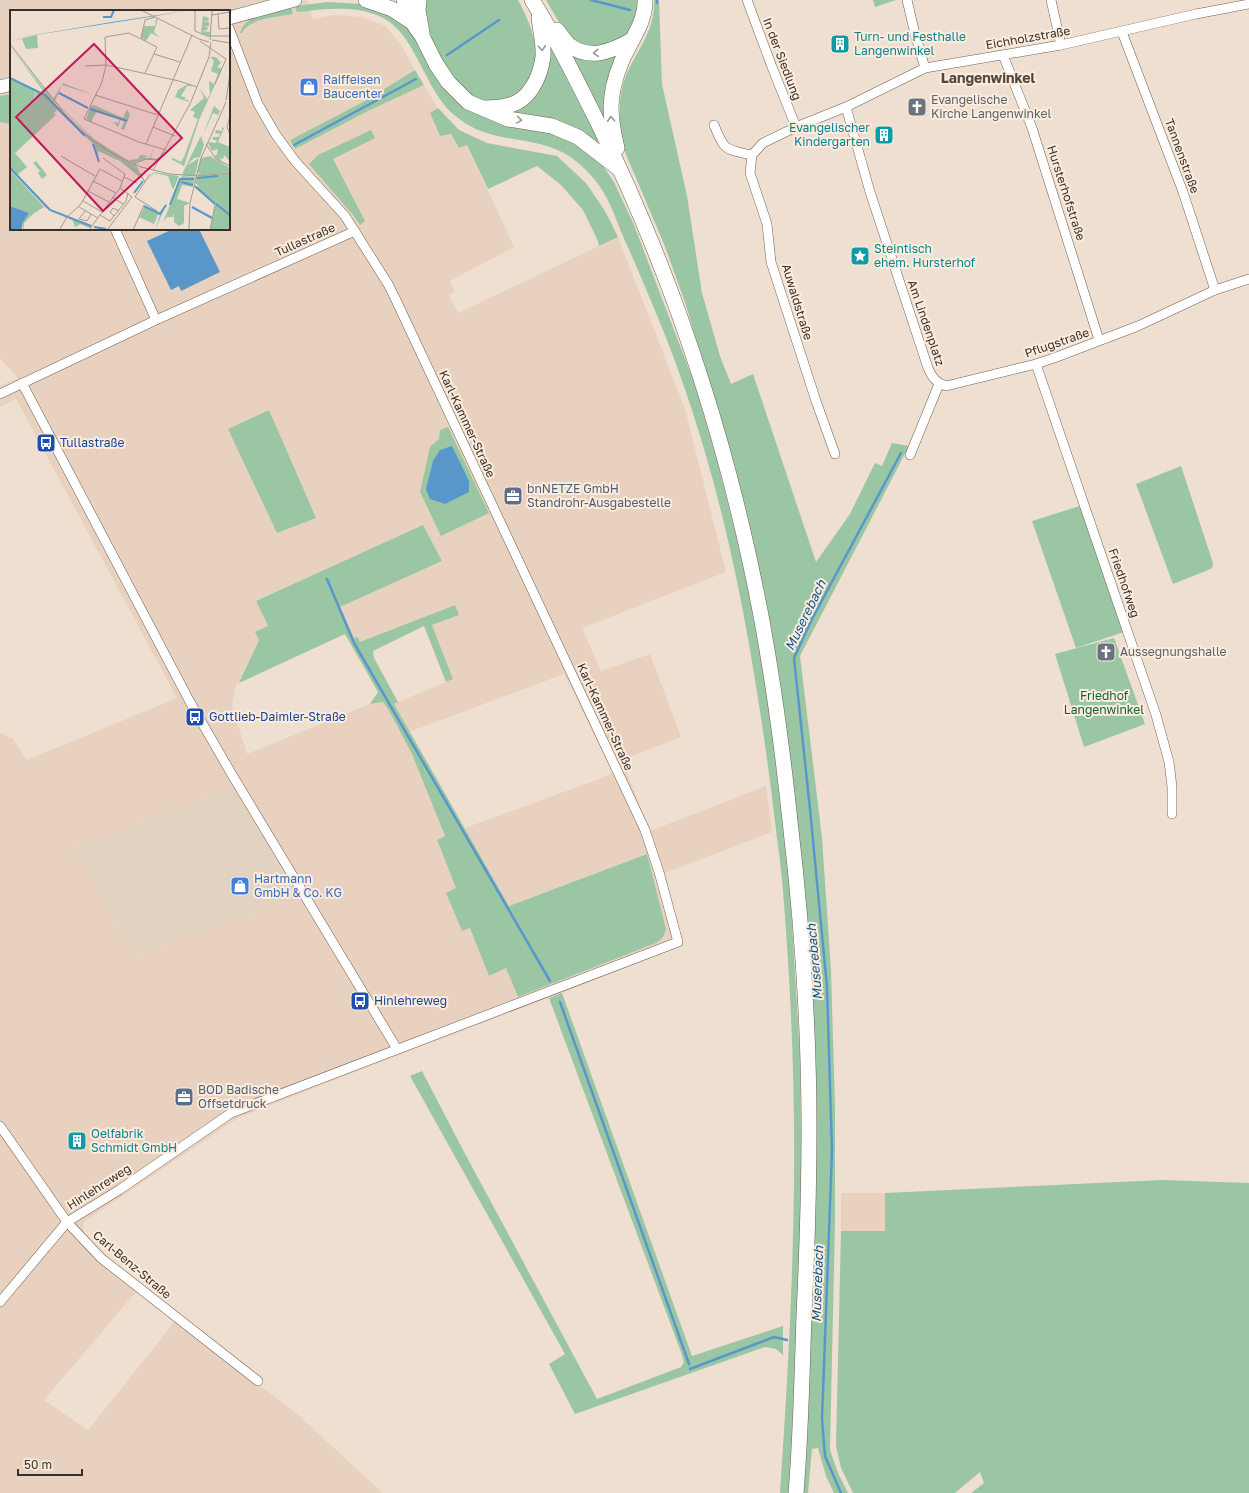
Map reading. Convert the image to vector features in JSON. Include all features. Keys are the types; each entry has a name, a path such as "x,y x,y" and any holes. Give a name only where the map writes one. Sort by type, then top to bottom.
{"main road":[{"path":"366,0 392,9 416,8"},
{"path":"404,0 416,8 422,36 436,64 448,82 468,102 508,119 552,126 578,136 622,171"},
{"path":"622,171 611,123 611,96 620,64 642,21 645,0"},
{"path":"482,108 507,106 525,97 537,79 543,56 535,5"},
{"path":"535,5 569,44 579,51 588,53 607,52 632,40"},
{"path":"535,5 577,80 622,171 644,221 703,386 734,492 762,619 784,764 798,891 805,1005 809,1129 807,1241 796,1493"}],"street":[{"path":"230,18 295,0"},
{"name":"In der Siedlung","path":"747,0 796,127"},
{"path":"906,0 925,68"},
{"path":"1051,0 1061,45"},
{"name":"Eichholzstraße","path":"796,127 846,107 925,68 1061,45 1196,14 1249,4"},
{"name":"Karl-Kammer-Straße","path":"230,31 258,104 276,135 295,161 345,216 388,284 395,298 645,830 659,872 678,942"},
{"name":"Tannenstraße","path":"1122,32 1183,192 1215,290"},
{"name":"Hursterhofstraße","path":"1003,55 1032,128 1099,340"},
{"path":"0,87 10,84"},
{"name":"Am Lindenplatz","path":"846,107 870,192 928,368 932,377 939,384"},
{"path":"714,125 721,142 728,150 752,155 763,143 796,127"},
{"name":"Auwaldstraße","path":"752,155 750,173 767,224 771,262 816,401 835,454"},
{"path":"115,230 156,320"},
{"name":"Tullastraße","path":"0,394 156,320 355,230"},
{"name":"Pflugstraße","path":"939,384 946,386 1036,364 1138,326 1215,290 1249,279"},
{"name":"Friedhofweg","path":"1036,364 1156,715 1170,762 1172,814"},
{"path":"22,384 190,702 397,1049"},
{"path":"910,455 939,384"},
{"name":"Hinlehreweg","path":"0,1302 67,1222 119,1190 231,1113 678,942"},
{"name":"Carl-Benz-Straße","path":"0,1126 67,1222 101,1258 258,1381"}],"shaded area":[{"path":"0,0 307,0 313,19 333,15 362,17 385,26 400,43 415,70 363,102 290,140 295,149 368,111 424,85 438,108 430,113 440,136 451,134 459,148 467,145 514,247 450,281 455,292 449,295 458,313 618,237 685,409 726,572 582,628 601,671 650,654 681,737 622,760 650,831 766,786 772,832 665,873 683,945 238,1118 84,1222 83,1230 89,1242 141,1286 44,1400 88,1430 176,1320 297,1414 383,1493 0,1493 0,733 13,739 27,760 177,698 16,399 0,407 0,386 18,378 0,358","holes":["423,526 442,561 340,607 354,639 360,643 455,605 459,615 432,625 453,679 393,704 409,732 564,674 612,772 602,778 465,828 509,906 646,854 666,928 664,936 656,943 518,997 506,968 489,976 470,928 462,931 446,893 456,888 437,840 445,836 412,754 383,702 370,704 247,754 232,706 236,685 239,683 259,640 268,627 256,601","233,786 297,897 137,956 71,848 214,795"]},
{"path":"233,786 297,897 137,956 71,848 214,795"},
{"path":"841,1193 885,1193 886,1231 841,1231"}],"green space":[{"path":"423,0 518,0 531,28 537,60 532,80 516,99 488,103 479,100 460,84 451,74 432,40"},
{"path":"546,0 640,0 632,28 620,41 584,49 567,36"},
{"path":"654,0 659,0 662,84 687,196 702,293 720,356 731,384 753,374 816,562 850,514 875,463 882,466 892,443 909,446 800,656 822,838 831,970 835,1107 835,1222 830,1450 838,1473 848,1493 834,1493 826,1476 818,1448 812,1449 808,1493 801,1493 810,1360 815,1173 808,956 801,852 775,654 764,593 748,523 686,305 664,244 622,145 620,110 622,89 625,77 647,36 651,25"},
{"path":"873,0 896,0 875,7"},
{"path":"328,2 363,4 388,12 410,30 472,111 506,125 561,134 590,152 603,166 614,182 634,225 695,385 718,464 742,559 757,633 778,766 789,872 800,1056 801,1130 801,1224 790,1493 780,1493 789,1338 794,1183 792,1037 783,891 766,750 748,638 729,544 717,496 690,404 674,358 611,206 595,180 577,162 555,149 530,142 493,135 469,126 458,118 444,105 405,38 391,23 379,16 353,9 324,9 297,12 295,6"},
{"path":"291,7 293,14 257,21 240,33 248,21 254,17"},
{"path":"547,36 606,152 503,114 532,94"},
{"path":"622,49 605,121 570,52"},
{"path":"415,70 424,85 368,111 295,149 290,140 363,102"},
{"path":"10,94 10,124 0,122 0,96"},
{"path":"438,108 459,130 487,143 557,156 586,183 605,211 618,237 599,246 583,210 561,185 537,166 488,189 467,145 459,148 451,134 440,136 430,113"},
{"path":"371,130 375,138 333,159 365,221 360,225 309,164 318,155"},
{"path":"269,410 316,518 277,533 228,429"},
{"path":"448,427 489,513 441,536 420,492 430,447 439,439 440,430"},
{"path":"1181,466 1213,563 1212,568 1173,584 1136,484"},
{"path":"1080,506 1124,632 1076,648 1032,521"},
{"path":"423,525 442,561 340,607 354,638 358,637 360,642 455,605 459,615 432,625 453,679 446,682 424,626 373,651 374,658 398,702 394,704 509,906 647,854 666,929 663,937 656,943 518,997 506,968 489,976 470,928 462,931 446,893 456,888 437,840 445,836 412,754 387,707 383,702 370,704 378,692 345,634 239,683 259,640 255,632 268,626 256,601"},
{"name":"Friedhof Langenwinkel","path":"1114,638 1145,724 1084,747 1055,654"},
{"path":"562,993 692,1356 783,1326 783,1355 776,1349 765,1347 575,1414 549,1364 565,1354 410,1076 422,1071 597,1399 681,1367 684,1362 681,1352 549,998"},
{"path":"1162,1180 1249,1183 1249,1493 971,1493 984,1483 980,1472 955,1493 853,1493 841,1468 836,1446 841,1231 885,1231 885,1193"}],"water":[{"path":"171,230 199,230 220,272 181,291 179,286 171,290 147,241"},
{"path":"452,446 469,481 469,492 445,504 430,499 426,489 433,461 440,450"}],"waterway":[{"path":"591,0 630,10"},
{"path":"447,55 499,20"},
{"path":"294,145 416,79"},
{"name":"Muserebach","path":"841,1493 825,1456 822,1419 832,1151 827,987 794,658 811,621 901,453"},
{"path":"327,579 354,643 550,981"},
{"path":"560,1002 689,1364"},
{"path":"690,1369 774,1337 787,1340"}],"place":[{"name":"Turn- und Festhalle Langenwinkel","path":"840,44"},
{"name":"Raiffeisen Baucenter","path":"309,87"},
{"name":"Evangelische Kirche Langenwinkel","path":"917,107"},
{"name":"Evangelischer Kindergarten","path":"884,135"},
{"name":"Steintisch ehem. Hursterhof","path":"860,256"},
{"name":"Tullastraße","path":"46,443"},
{"name":"bnNETZE GmbH Standrohr-Ausgabestelle","path":"513,496"},
{"name":"Aussegnungshalle","path":"1106,652"},
{"name":"Gottlieb-Daimler-Straße","path":"195,717"},
{"name":"Hartmann GmbH & Co. KG","path":"240,886"},
{"name":"Hinlehreweg","path":"360,1001"},
{"name":"BOD Badische Offsetdruck","path":"184,1097"},
{"name":"Oelfabrik Schmidt GmbH","path":"77,1141"}],"district":[{"name":"Langenwinkel","path":"988,78"}]}
